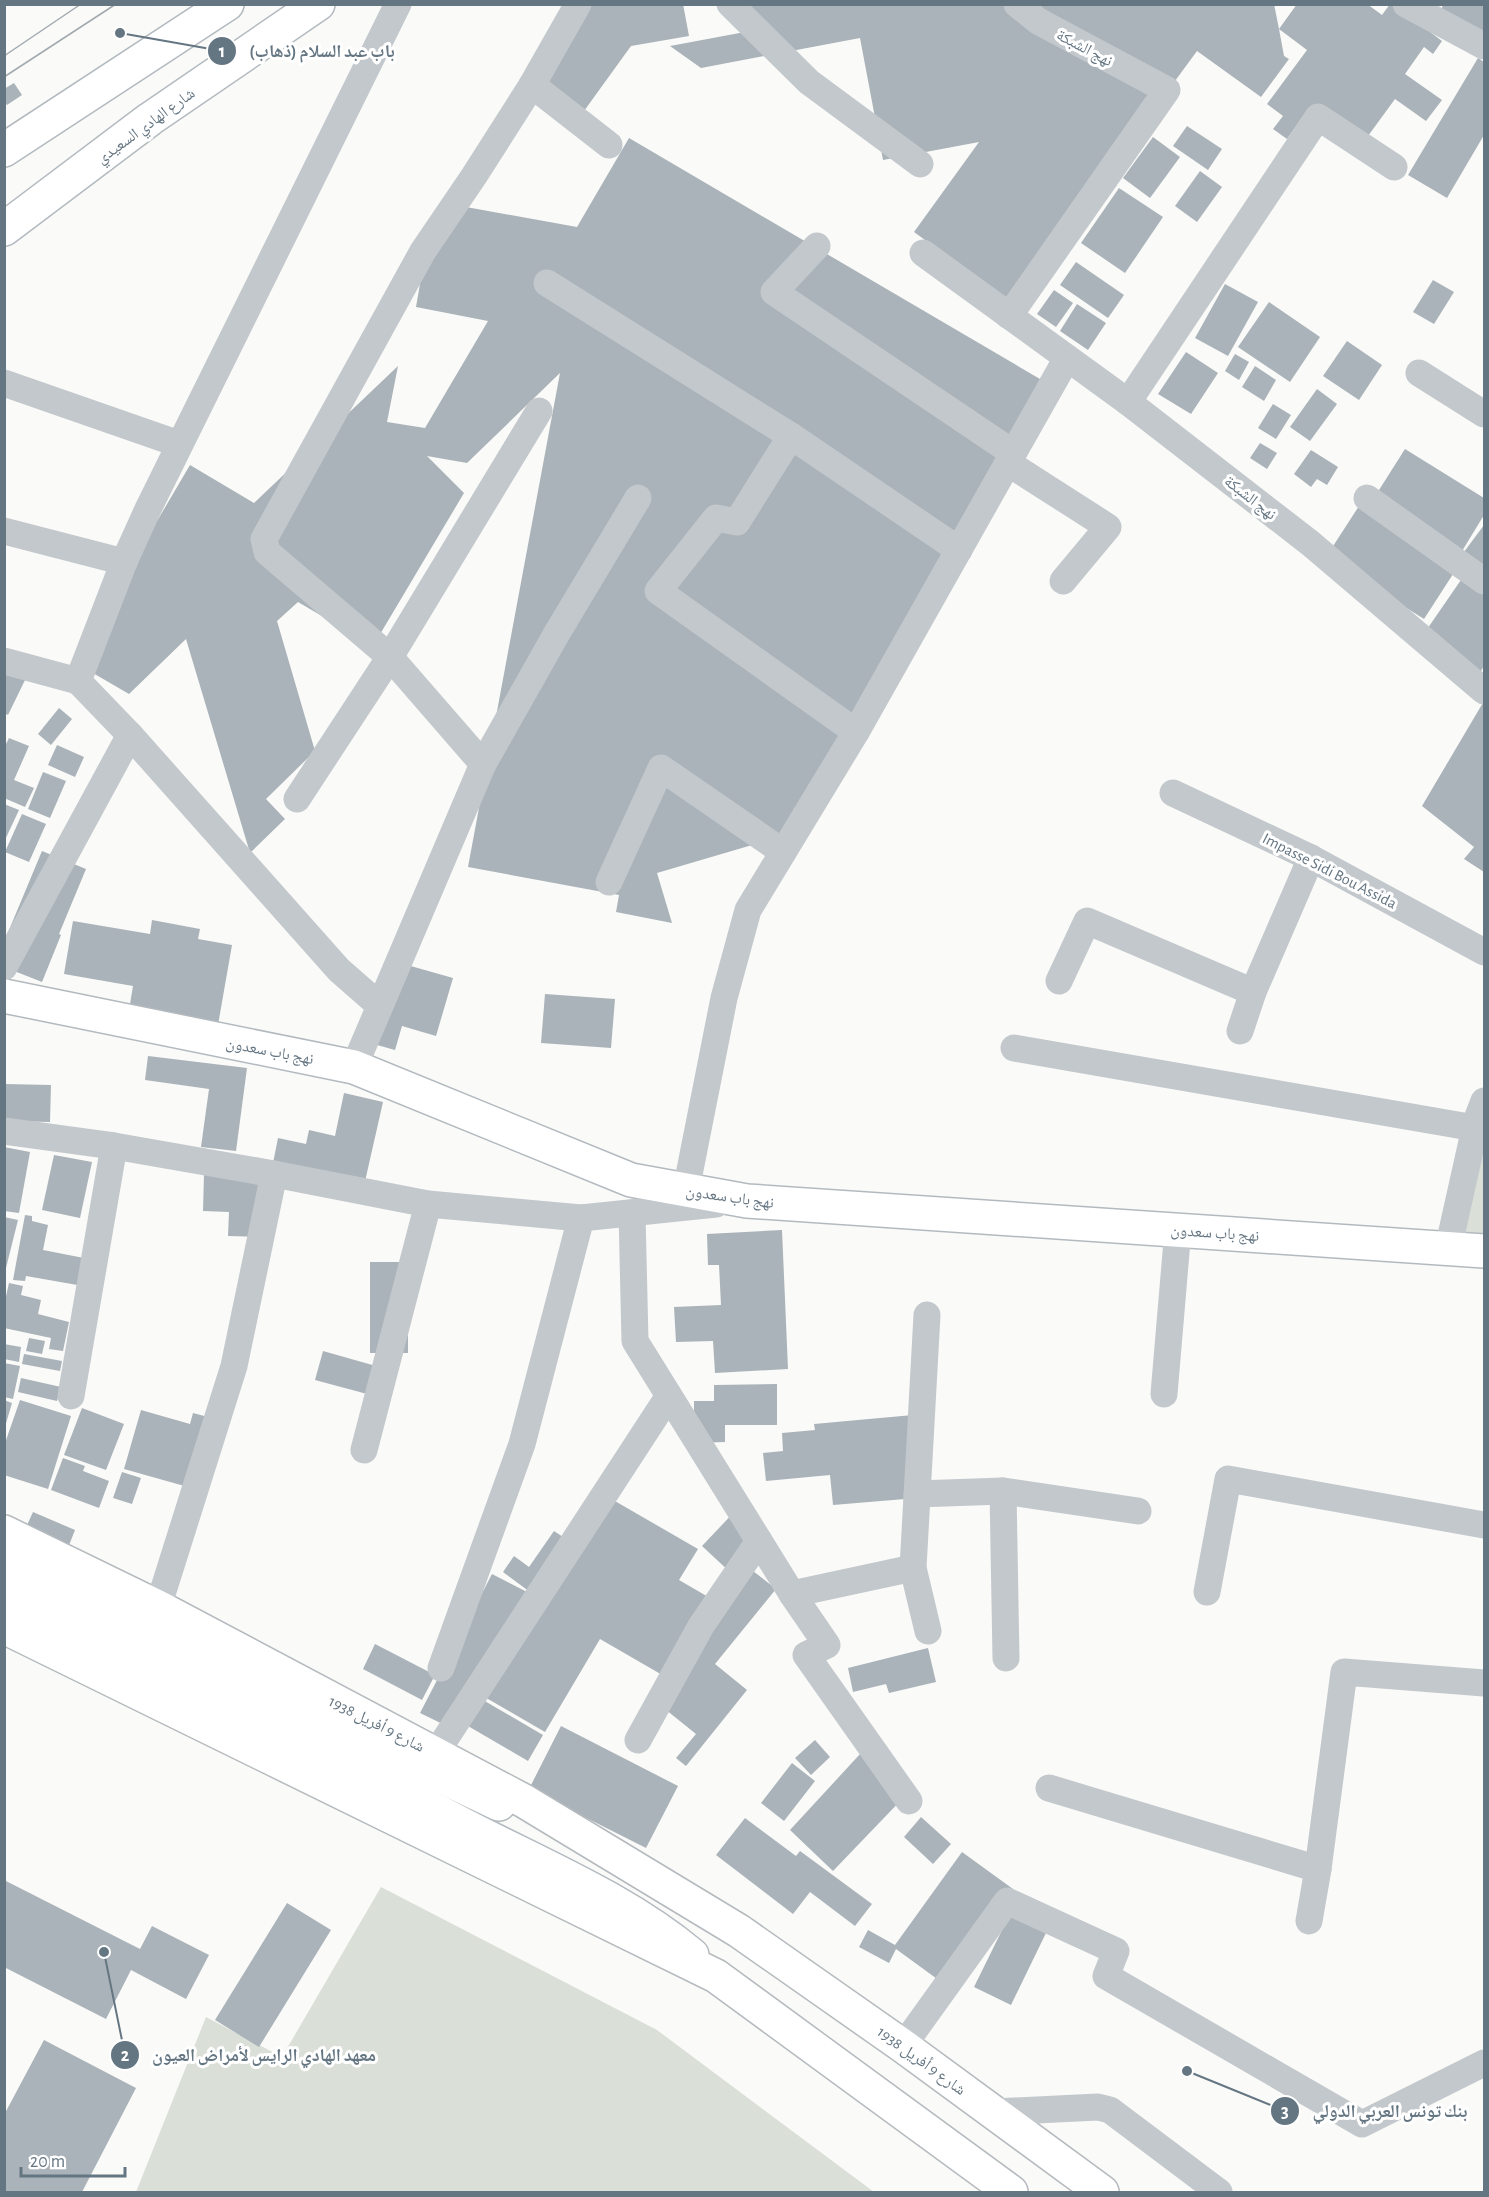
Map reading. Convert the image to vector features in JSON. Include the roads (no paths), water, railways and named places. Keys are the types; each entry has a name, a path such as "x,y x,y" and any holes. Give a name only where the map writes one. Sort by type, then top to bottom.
{"main road":[{"path":"9,149 226,4"},
{"name":"شارع الهادي السعيدي","path":"4,229 150,119 318,4"},
{"path":"4,206 150,119"},
{"name":"نهج باب سعدون","path":"4,996 354,1067 631,1180 747,1201 1485,1251"},
{"name":"شارع 9 أفريل 1938","path":"4,1532 158,1607 524,1801 739,1931 995,2112 1102,2193"},
{"name":"شارع 9 أفريل 1938","path":"4,1564 284,1702 517,1813 739,1931"},
{"path":"4,1593 274,1726 611,1901 669,1936 716,1976 1011,2193"},
{"path":"4,1627 716,1976"}],"street":[{"path":"78,681 124,562 179,444 398,4"},
{"path":"483,764 390,657 267,552 264,539 423,251 532,85 578,4"},
{"name":"نهج الشبكة","path":"1009,316 1167,90 1038,21 1017,4"},
{"path":"1406,4 1442,14 1485,46"},
{"path":"740,8 809,82 920,164"},
{"path":"532,85 609,145"},
{"path":"1128,402 1318,117 1394,167"},
{"path":"817,246 774,292 1108,527 1063,581"},
{"name":"نهج الشبكة","path":"923,253 1128,402 1310,543 1485,691"},
{"path":"548,283 791,436 959,550"},
{"path":"686,1190 724,998 748,910 856,732 1067,358"},
{"path":"1419,374 1485,414"},
{"path":"4,383 179,444"},
{"path":"297,799 390,657 539,411"},
{"path":"791,436 737,522 716,518 658,591 856,732"},
{"path":"354,1067 483,764 557,633 638,498"},
{"path":"1367,498 1485,581"},
{"path":"4,531 124,562"},
{"path":"4,661 78,681 130,735 339,970 379,1005"},
{"path":"4,967 130,735"},
{"path":"609,882 661,768 783,852"},
{"name":"Impasse Sidi Bou Assida","path":"1173,793 1311,858 1485,952"},
{"path":"1240,1031 1253,992 1311,858"},
{"path":"1059,981 1087,921 1253,992"},
{"path":"1014,1047 1475,1128"},
{"path":"1448,1249 1475,1128 1485,1101"},
{"path":"4,1131 114,1146 428,1204 581,1218 747,1201"},
{"path":"71,1396 114,1146"},
{"path":"158,1607 234,1366 274,1174"},
{"path":"364,1450 428,1204"},
{"path":"632,1213 635,1341 792,1594 827,1645 806,1655 909,1801"},
{"path":"441,1668 522,1444 581,1218"},
{"path":"1164,1394 1178,1229"},
{"path":"927,1315 913,1568 928,1631"},
{"path":"436,1754 668,1397"},
{"path":"1207,1592 1228,1479 1485,1525"},
{"path":"917,1494 1003,1491 1138,1511"},
{"path":"1003,1491 1006,1658"},
{"path":"638,1740 701,1626 759,1541"},
{"path":"792,1594 913,1568"},
{"path":"1309,1921 1344,1672 1485,1683"},
{"path":"1049,1788 1318,1869"},
{"path":"903,2046 1007,1901 1116,1951 1106,1976 1362,2124 1485,2063"},
{"path":"995,2112 1098,2107 1110,2110 1219,2193"}],"tram line":[{"path":"4,56 81,4"},
{"path":"4,77 116,4"}],"place":[{"name":"باب عبد السلام (ذهاب)","path":"120,33"},
{"name":"معهد الهادي الرايس لأمراض العيون","path":"104,1952"},
{"name":"بنك تونس العربي الدولي","path":"1187,2071"}]}
